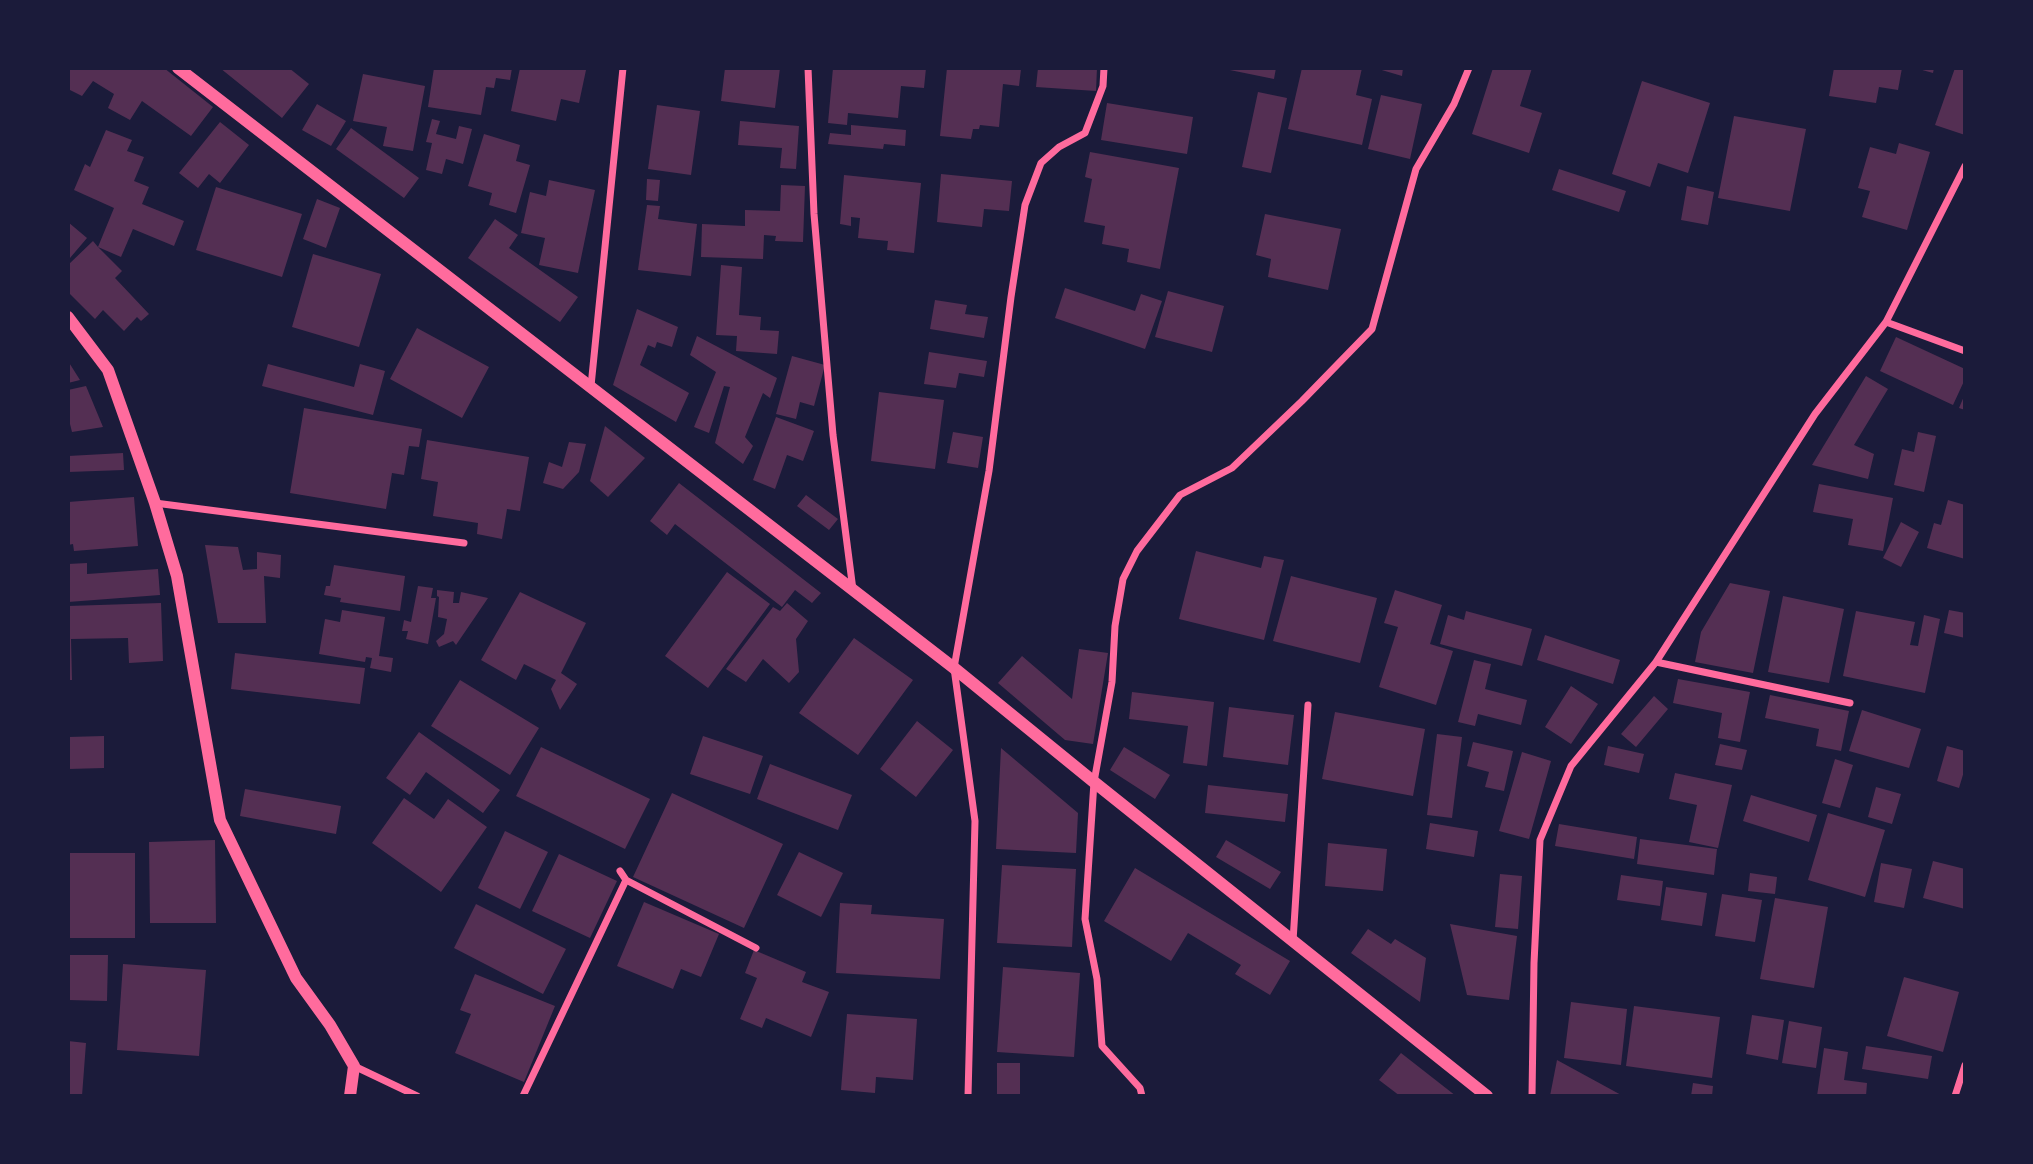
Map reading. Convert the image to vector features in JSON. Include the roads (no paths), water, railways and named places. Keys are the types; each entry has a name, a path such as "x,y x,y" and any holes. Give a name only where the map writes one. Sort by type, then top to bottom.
{"street":[{"path":"178,68 954,668 1487,1096"},
{"path":"591,387 623,68"},
{"path":"808,68 814,214 833,435 853,591"},
{"path":"968,1096 975,821 954,668 989,471 1025,205 1041,163 1059,147 1085,133 1102,86 1104,68"},
{"path":"1142,1096 1140,1088 1102,1046 1097,979 1085,919 1094,782 1112,682 1115,626 1123,579 1137,551 1180,495 1232,468 1372,329 1416,169 1454,104 1469,68"},
{"path":"1532,1096 1534,962 1540,839 1571,766 1656,662 1815,414 1886,322 1965,166"},
{"path":"68,317 108,370 155,503 177,576 220,820 296,978 330,1025 354,1066 417,1096"},
{"path":"1886,322 1965,351"},
{"path":"155,503 464,542"},
{"path":"1656,662 1850,703"},
{"path":"1293,941 1308,705"},
{"path":"620,871 626,880 756,948"},
{"path":"523,1096 626,880"},
{"path":"1955,1096 1965,1065"},
{"path":"350,1096 354,1066"}]}
